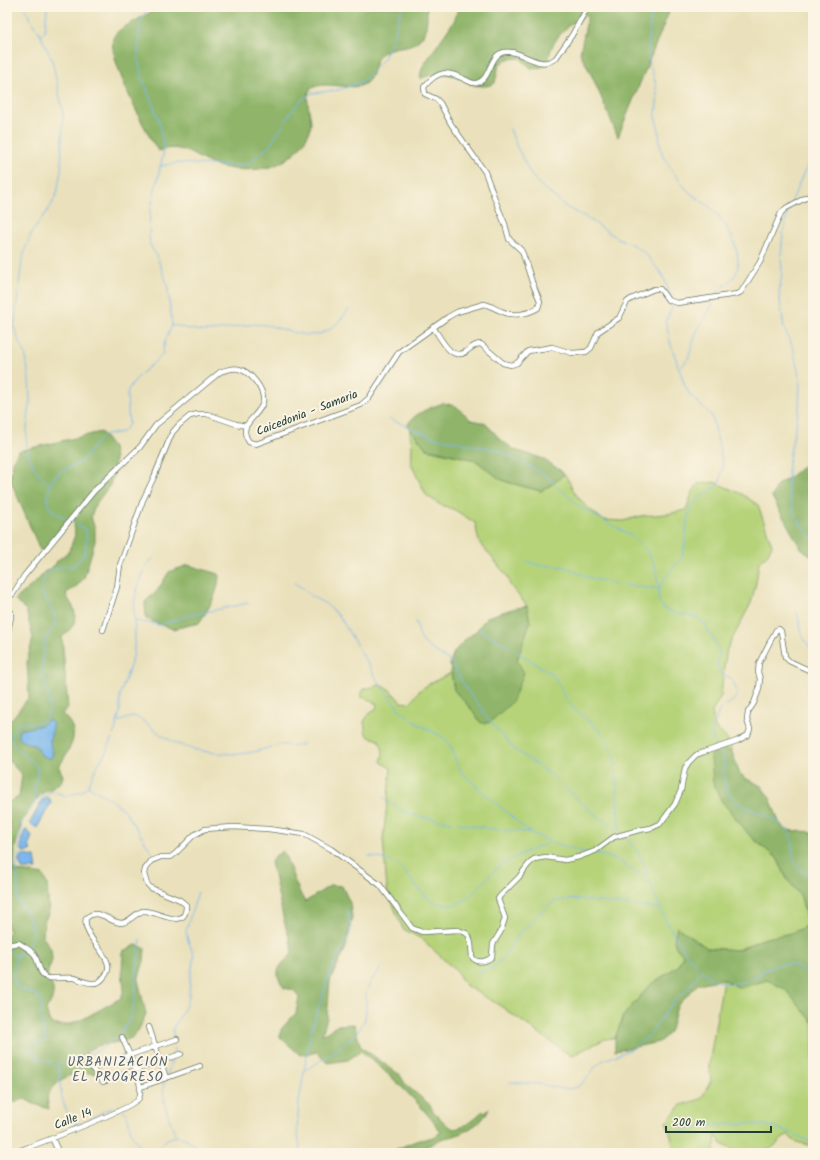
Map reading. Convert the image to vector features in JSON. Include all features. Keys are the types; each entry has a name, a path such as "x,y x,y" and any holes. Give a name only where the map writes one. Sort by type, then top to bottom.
{"street":[{"name":"Caicedonia - Samaria","path":"7,598 13,594 24,576 94,491 140,447 156,425 220,372 233,369 243,371 261,390 263,402 260,410 246,426 245,431 246,438 250,442 256,444 361,406 369,398 399,352 433,327 457,312 479,305 488,305 506,314 514,315 538,308 540,301 523,254 521,250 509,239 505,224 498,210 485,172 451,124 440,103 436,99 425,94 424,87 432,77 441,73 450,73 473,83 480,82 496,56 503,52 513,52 540,63 553,61 572,35 589,7"},
{"path":"433,327 446,347 455,354 460,354 472,346 481,344 503,363 511,365 517,363 528,352 552,347 572,353 586,352 591,348 598,332 619,318 627,302 654,289 660,289 668,300 677,303 737,294 741,292 760,262 781,213 786,208 813,194"},
{"path":"103,630 117,587 120,565 143,500 172,432 190,416 198,414 207,414 246,426"},
{"path":"7,610 11,612 7,636"},
{"path":"7,945 19,943 34,953 41,971 46,978 68,977 78,978 93,984 99,982 108,971 107,958 91,937 86,927 86,918 94,914 119,923 125,922 143,911 167,918 180,918 184,915 186,905 184,902 151,888 147,884 144,874 148,864 154,858 171,856 176,853 200,830 206,828 232,827 268,829 304,834 331,849 380,885 412,928 422,932 441,932 450,930 463,931 469,936 472,958 483,962 492,957 493,944 504,924 505,918 499,902 500,896 534,859 546,857 565,860 579,857 595,851 614,837 651,828 660,824 675,804 681,790 685,768 689,762 696,755 737,742 748,735 750,729 747,720 748,712 754,703 759,689 760,679 758,672 760,664 776,630 779,629 781,631 786,657 789,661 813,672"},
{"path":"149,1027 166,1078"},
{"path":"122,1037 141,1087 200,1066"},
{"path":"177,1039 92,1068 103,1082 181,1054"},
{"name":"Calle 14","path":"12,1153 135,1103 139,1099 141,1087"},
{"path":"52,1138 58,1153"},
{"path":"7,1144 12,1153"}],"green space":[{"path":"157,7 427,7 427,19 426,28 420,39 411,45 390,49 381,54 369,80 365,84 355,87 322,85 312,88 309,91 308,105 311,123 309,131 301,146 288,158 274,166 266,168 240,170 215,165 188,152 175,148 158,151 145,128 121,75 115,58 113,45 114,36 117,32 147,15"},
{"path":"460,7 671,7 618,137 593,78 580,53 588,15 571,24 561,33 551,49 548,63 539,68 531,68 520,58 508,59 499,64 495,83 484,86 479,86 447,74 438,74 420,79 423,66 454,21"},
{"path":"443,403 456,406 471,420 485,423 501,440 515,450 541,458 564,474 554,483 541,491 500,479 475,460 426,448 408,424 419,413"},
{"path":"409,427 417,435 426,449 475,460 500,479 510,483 541,491 554,483 564,474 578,497 588,508 603,520 623,521 641,516 667,514 686,510 692,493 698,484 714,482 742,494 758,505 772,545 768,554 759,562 751,603 727,649 721,696 712,712 715,728 726,738 730,744 732,752 723,748 721,800 751,837 777,858 788,881 801,897 808,925 792,933 762,939 738,950 707,948 689,935 677,949 683,955 678,966 650,985 624,1015 615,1038 605,1039 571,1056 499,1005 465,985 457,972 422,939 403,929 387,890 383,839 391,768 381,762 383,751 379,740 369,737 366,734 364,722 368,715 376,709 377,704 360,696 364,689 380,685 389,689 401,702 410,703 420,690 451,673 454,690 481,722 512,702 517,689 517,660 530,622 527,606 510,585 507,576 479,542 475,523 455,510 439,504 426,495 411,464 412,446"},
{"path":"101,432 113,448 115,458 114,473 110,485 95,505 91,517 95,529 95,541 84,578 75,588 66,593 75,612 75,621 69,631 62,637 68,708 62,714 69,721 72,728 72,740 70,747 59,767 63,776 61,782 39,795 21,822 15,848 14,871 43,875 47,884 49,912 44,922 43,937 51,949 52,960 47,974 53,988 52,1000 46,1010 49,1021 54,1025 67,1025 83,1019 121,998 124,990 122,971 123,951 136,945 145,948 144,961 138,980 146,1014 136,1034 131,1038 97,1046 86,1053 96,1074 74,1074 61,1080 51,1090 47,1097 49,1109 25,1099 7,1104 7,936 9,933 7,926 7,834 11,830 9,819 7,817 7,803 19,797 22,775 7,760 7,722 11,720 29,697 27,661 33,638 26,610 15,600 40,578 44,572 55,565 57,561 69,551 75,535 74,522 72,519 45,551 40,550 10,479 13,461 18,451"},
{"path":"813,451 813,481 807,490 813,502 813,558 801,548 772,497 777,485 790,477 803,466"},
{"path":"188,565 219,574 219,581 215,594 210,606 199,623 173,629 146,619 145,602 157,591 169,572"},
{"path":"527,606 530,622 517,660 524,673 512,702 489,723 481,723 473,711 454,690 450,664 454,652 476,631 487,617"},
{"path":"717,747 732,752 739,772 745,778 761,786 770,798 779,822 786,830 813,832 813,1022 785,989 767,980 740,988 723,979 698,984 677,1006 670,1032 659,1042 615,1051 615,1038 624,1015 650,985 678,966 683,955 674,942 677,927 707,948 738,950 762,939 792,933 808,925 801,897 788,881 777,858 751,837 721,800 713,783 711,757"},
{"path":"283,851 298,890 305,902 331,885 342,886 350,903 352,917 346,947 330,981 327,1018 322,1035 338,1025 354,1024 361,1047 400,1075 406,1085 429,1104 433,1111 448,1126 454,1129 459,1128 489,1108 481,1120 473,1127 457,1135 441,1139 414,1152 404,1153 403,1151 397,1153 387,1153 416,1141 434,1137 441,1132 424,1110 404,1089 361,1051 348,1060 327,1063 318,1052 300,1055 280,1037 282,1028 296,1013 299,997 294,990 284,988 278,977 279,969 292,954 292,947 284,921 271,862 275,856"},
{"path":"723,979 741,988 767,980 785,989 813,1022 813,1146 799,1143 793,1140 788,1134 772,1148 757,1153 742,1153 722,1144 716,1135 714,1153 674,1153 671,1136 666,1122 681,1105 701,1099 711,1081 709,1065"}],"water":[{"path":"50,720 53,725 50,740 53,754 50,759 41,755 36,746 22,741 18,736 19,730 42,725 46,721"},
{"path":"48,797 51,803 37,828 30,823 42,800"},
{"path":"25,830 32,836 29,845 31,851 23,852 22,841"},
{"path":"22,855 35,857 37,869 22,869 19,861"}],"waterway":[{"path":"25,7 52,59 63,112 61,170 57,193 51,206 32,232 26,247 22,260 14,328 25,353 29,377 30,402 26,437 28,453 39,474 46,482 50,484"},
{"path":"41,36 45,30 47,7"},
{"path":"69,520 51,510 48,505 47,495 53,479 60,472 81,462 102,436 122,432 129,425 127,394 129,388 138,377 162,355 165,341 172,325 167,283 156,255 150,245 149,238 150,212 163,155 163,140 159,121 141,74 138,56 140,23 148,7"},
{"path":"160,166 177,163 230,166 248,164 271,144 291,112 301,100 312,93 339,90 361,82 365,79 384,58 392,41 402,7"},
{"path":"654,7 649,32 648,51 657,91 656,120 663,156 679,180 690,193 711,208 719,216 728,229 738,258 737,270 733,278 716,296"},
{"path":"510,129 531,175 539,184 566,207 586,217 617,238 634,245 645,253 663,276 669,291 670,299"},
{"path":"791,203 804,172 813,157"},
{"path":"789,208 783,233 781,255 782,273 779,294 784,328 793,348 800,380 799,408 788,464 788,491 794,513 804,529 813,539"},
{"path":"680,369 688,359 696,333 715,299"},
{"path":"659,588 682,557 691,506 699,498 717,486 720,481 723,465 711,415 690,395 685,386 670,342 666,321 672,308 671,304"},
{"path":"172,325 192,330 206,331 259,324 301,334 315,335 330,329 349,309"},
{"path":"390,419 433,437 498,450 542,473 580,507 635,538 647,551 655,566 660,604 663,608 674,613 697,617 705,624 718,648 719,653 717,663 720,673 730,678 737,691 736,697 732,702 722,707 719,711 712,731 713,741 717,746"},
{"path":"27,946 34,935 30,919 18,901 17,866 22,822 36,800 35,784 38,771 34,763 15,746 12,735 17,725 22,723 40,722 48,715 49,698 43,675 43,657 48,635 55,624 55,617 42,592 41,586 43,579 49,572 60,567 72,567 84,555 87,538 86,533 84,528 72,521"},
{"path":"36,800 53,791 68,796 84,790 88,786 97,766 106,752 116,728 120,711 120,695 133,657 135,638 134,608 136,592 146,566 153,558"},
{"path":"527,561 537,565 565,567 590,578 613,583 646,588 658,588"},
{"path":"294,583 304,589 311,596 326,604 340,617 379,683 401,711 418,724 443,737 450,745 458,766 464,775 529,832 549,841 587,852"},
{"path":"135,621 160,625 191,615 249,603"},
{"path":"797,612 803,638 813,651"},
{"path":"416,622 423,642 450,661 467,690 488,719 514,749 550,774 592,812 622,833"},
{"path":"479,629 551,673 569,703 604,736 614,758 620,830"},
{"path":"118,722 134,716 177,744 208,752 242,754 278,745 298,746 304,743"},
{"path":"719,749 724,761 725,783 730,795 741,805 772,818 785,828 791,836 793,858 796,865 802,872 813,878"},
{"path":"88,786 112,800 125,811 155,857"},
{"path":"383,797 401,810 416,816 499,830 529,832"},
{"path":"625,837 631,843 642,860 660,908 675,936 692,961 702,971 717,981 733,984 748,980 778,965 790,964 801,969 813,986"},
{"path":"369,856 380,858 395,864 404,871 428,898 437,903 447,905 457,904 465,899 503,864 519,855 549,842"},
{"path":"596,853 617,860 635,872 648,876"},
{"path":"173,1038 173,1028 185,1007 189,996 194,956 186,930 198,892"},
{"path":"477,973 491,968 500,961 519,934 546,907 555,901 571,899 659,908"},
{"path":"301,1153 297,1130 299,1101 311,1031 330,972 351,931 347,910"},
{"path":"56,1064 85,1056 98,1050 107,1045 125,1027 134,1005 137,965 141,940"},
{"path":"25,948 18,955 15,963 13,974 14,983 20,989 35,994 39,998 42,1006 41,1019 46,1041 36,1043 32,1047 33,1052 40,1059 51,1062 59,1069 62,1098 71,1118 76,1124 81,1124 101,1112 112,1108 119,1108"},
{"path":"7,950 15,956 18,955"},
{"path":"304,1071 339,1048 362,1026 366,1016 367,990 383,965"},
{"path":"510,1082 539,1084 566,1089 577,1087 584,1082 596,1066 602,1061 632,1049 650,1035 675,1000 687,990 701,971"},
{"path":"173,1043 174,1054"},
{"path":"167,1075 172,1059"},
{"path":"164,1082 163,1089 165,1103 168,1116 176,1136"},
{"path":"124,1110 128,1117 132,1135 143,1148 155,1151 167,1140 172,1137 178,1137 190,1141 201,1153"},
{"path":"677,1132 726,1124 754,1124 777,1128 813,1143"}],"district":[{"name":"URBANIZACIÓN EL PROGRESO","path":"118,1070"}]}
